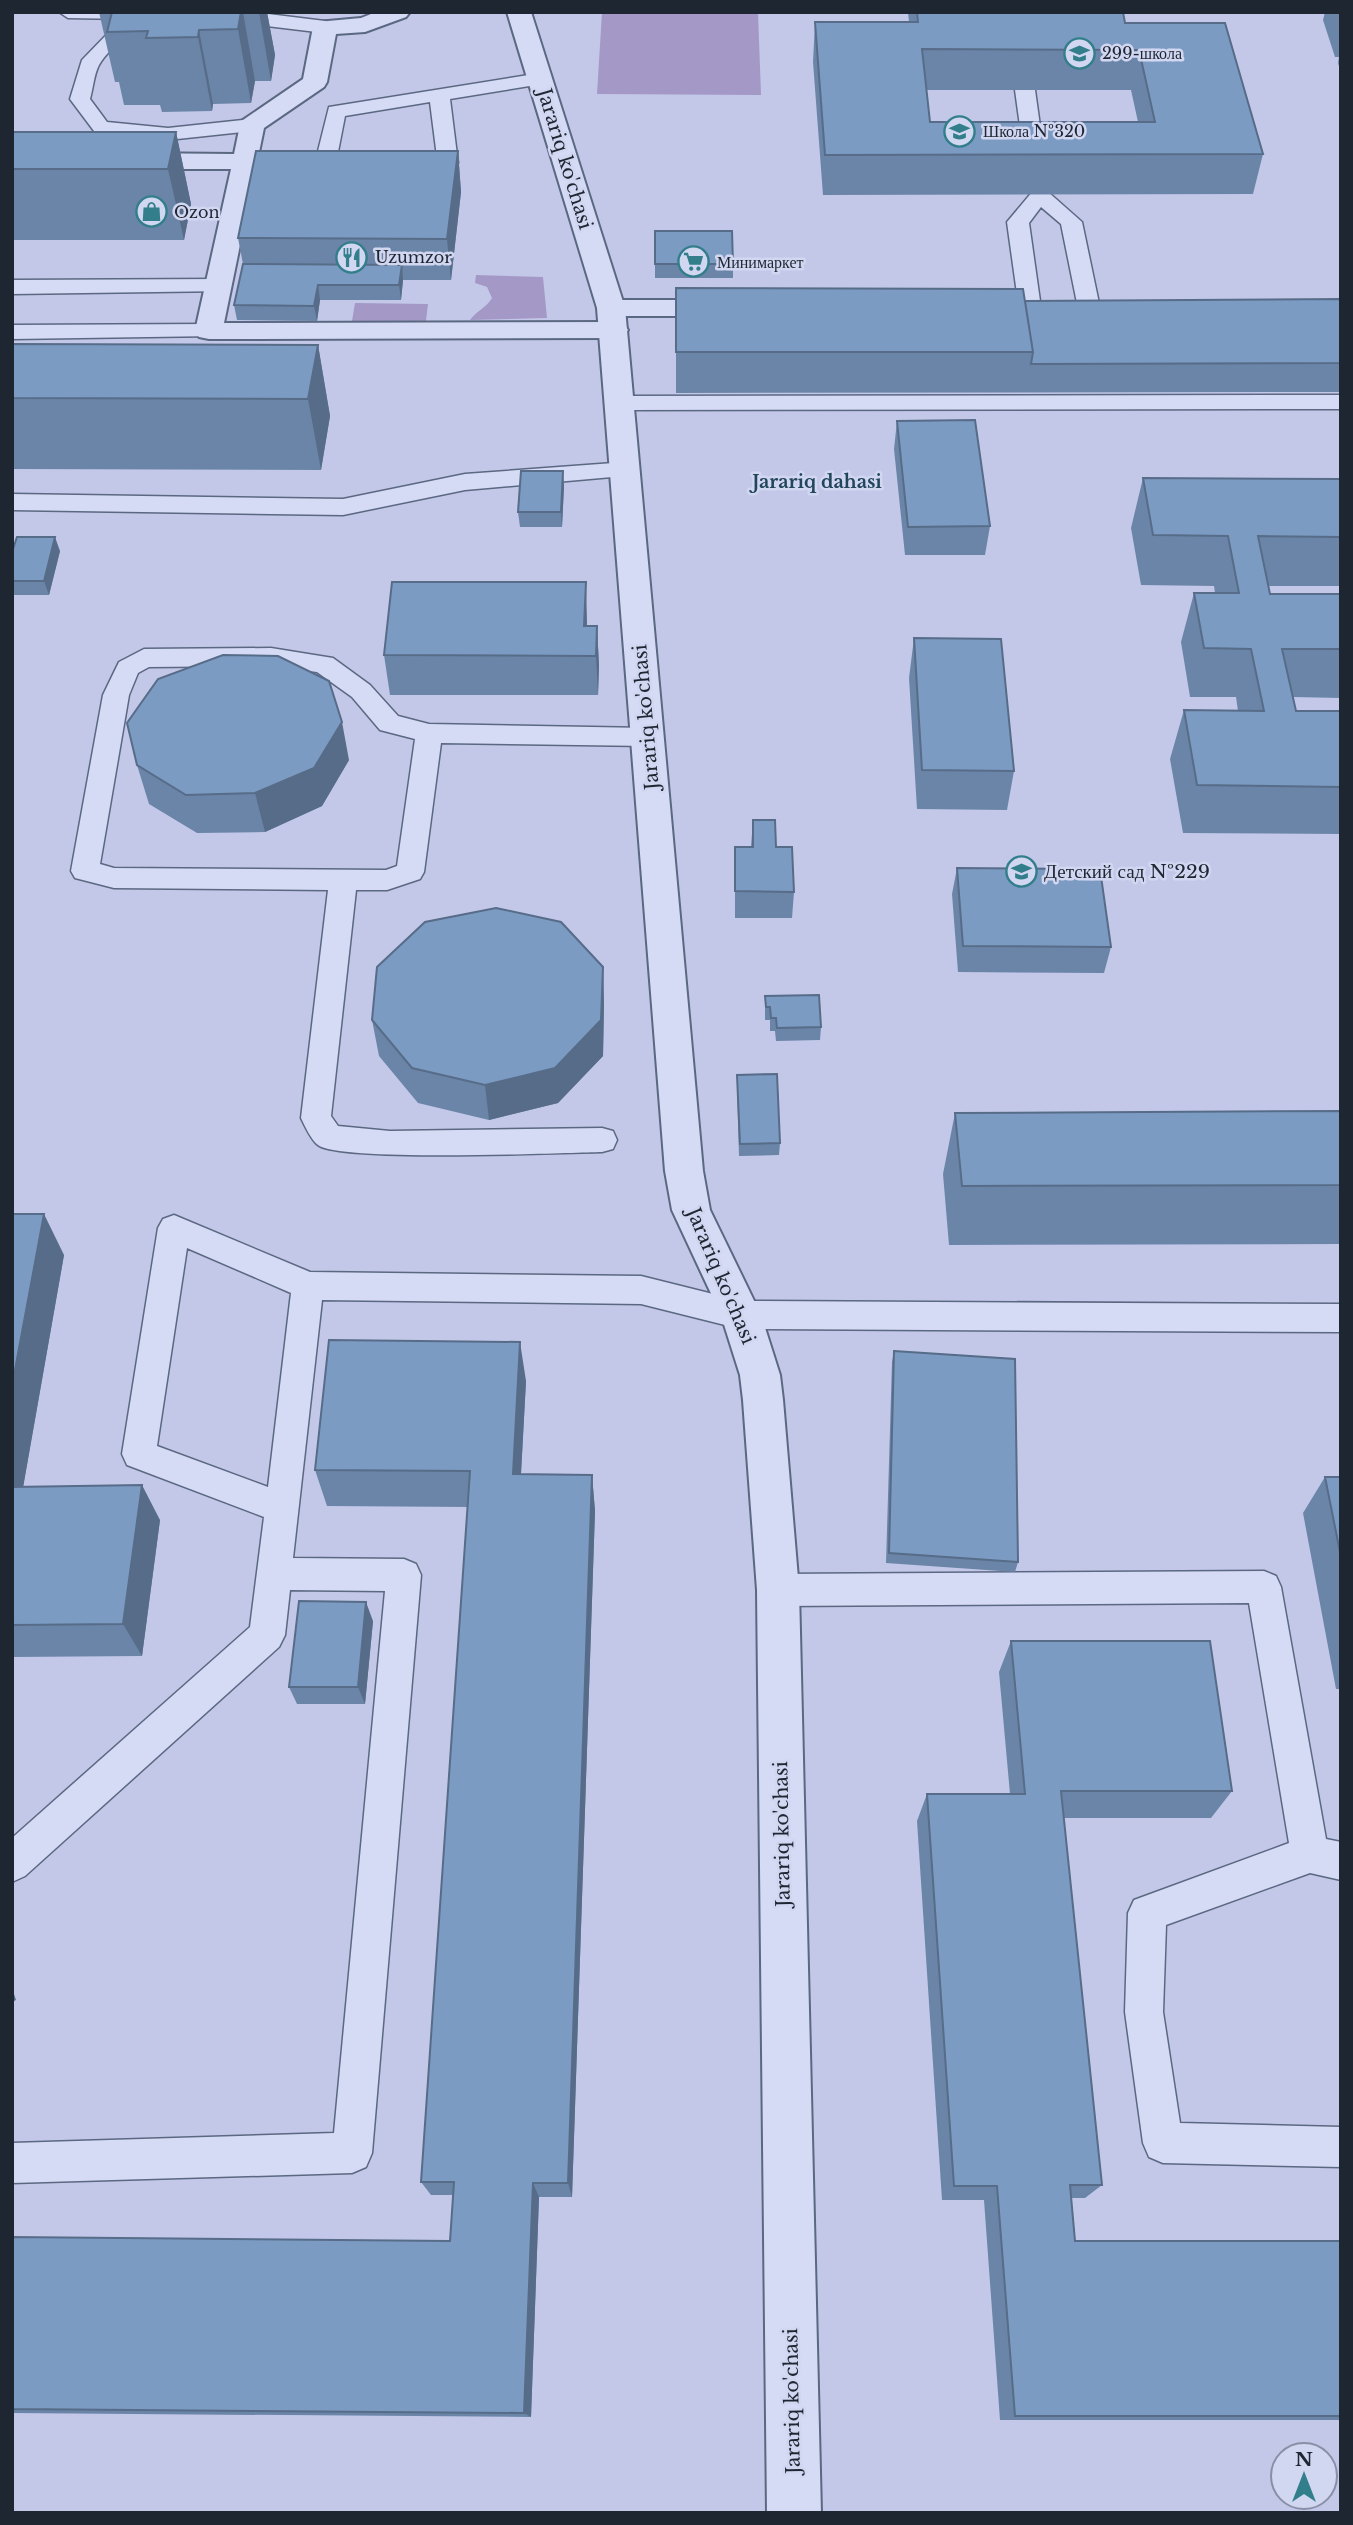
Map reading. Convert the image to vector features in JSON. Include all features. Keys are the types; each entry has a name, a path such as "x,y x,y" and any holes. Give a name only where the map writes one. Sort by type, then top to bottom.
{"street":[{"path":"398,12 365,25 325,27 315,82 252,125 209,331 612,319 757,308"},
{"name":"Jarariq ko'chasi","path":"519,12 612,319 627,470 684,1171 691,1210 741,1315 760,1375 763,1400 778,1590 794,2513"},
{"path":"108,161 244,162"},
{"path":"1003,308 1117,308"}],"lane":[{"path":"68,12 152,14 120,32 89,64 80,99 101,128 168,134 252,125"},
{"path":"211,12 325,27"},
{"path":"439,94 448,163 324,163 336,111 439,94 541,79"},
{"path":"1025,90 1035,162"},
{"path":"12,287 220,286"},
{"path":"12,332 209,331"},
{"path":"621,403 1341,402"},
{"path":"12,502 343,508 465,482 627,470"},
{"path":"429,733 410,872 387,880 343,880 114,878 85,871 116,695 128,668 144,658 271,657 324,664 360,691 389,723 429,733 647,737"},
{"path":"343,880 316,1118 329,1137 390,1143 602,1140"},
{"path":"282,1508 139,1454 174,1228 308,1286 641,1290 741,1315 1341,1318"},
{"path":"12,1863 267,1635 308,1286"},
{"path":"12,2163 352,2154 404,1575 274,1574"},
{"path":"778,1590 1264,1587 1325,1858 1147,1913 1144,2012 1163,2143 1341,2147"}],"shaded area":[{"path":"602,12 758,12 761,95 597,94"},
{"path":"476,275 543,277 547,318 470,320 492,298 487,287 475,283"},
{"path":"355,303 428,304 426,321 352,321"}],"building":[{"path":"112,12 241,12 238,29 199,30 198,37 146,38 148,31 107,32"},
{"path":"917,12 1123,12 1125,23 1225,23 1263,154 825,155 815,22 918,22","holes":["922,49 1139,50 1155,122 930,122"]},
{"path":"12,132 176,132 168,169 12,169"},
{"path":"256,151 458,151 447,239 238,238"},
{"path":"655,231 732,231 733,264 655,264"},
{"path":"243,264 402,265 399,285 318,285 314,306 234,305"},
{"path":"676,288 1023,289 1033,352 676,352"},
{"path":"1341,299 1341,363 1031,364 1033,352 1025,301"},
{"path":"12,344 318,345 308,399 12,398"},
{"path":"975,420 990,526 908,527 897,421"},
{"path":"521,471 563,471 561,512 518,512"},
{"path":"1143,478 1341,479 1341,537 1258,536 1270,594 1341,594 1341,649 1282,649 1296,711 1341,711 1341,787 1197,785 1184,710 1264,711 1251,649 1204,648 1194,593 1239,593 1228,536 1153,535"},
{"path":"17,537 55,537 44,581 12,581 12,552"},
{"path":"392,582 586,582 584,626 597,626 596,656 384,655"},
{"path":"914,638 1001,639 1014,771 922,770"},
{"path":"223,655 278,656 329,681 342,722 314,768 255,793 186,795 137,765 127,723 158,679"},
{"path":"753,820 775,820 776,847 792,847 794,892 735,891 735,847 753,847"},
{"path":"957,868 1100,869 1111,947 963,946"},
{"path":"496,908 561,922 603,967 601,1020 555,1068 485,1085 412,1068 372,1020 377,967 425,922"},
{"path":"819,995 821,1027 777,1028 776,1018 771,1018 770,1007 766,1007 765,996"},
{"path":"777,1074 780,1143 740,1144 737,1075"},
{"path":"1341,1111 1341,1185 962,1186 955,1113"},
{"path":"12,1214 44,1214 12,1386"},
{"path":"329,1340 520,1342 513,1474 592,1475 568,2183 533,2183 524,2413 12,2409 12,2237 450,2241 454,2182 421,2182 470,1471 315,1470"},
{"path":"894,1351 1015,1359 1018,1562 889,1553"},
{"path":"1325,1477 1341,1477 1341,1557"},
{"path":"142,1485 123,1624 12,1625 12,1487"},
{"path":"299,1601 366,1602 358,1687 289,1687"},
{"path":"1011,1641 1210,1641 1232,1791 1061,1791 1102,2185 1070,2185 1075,2241 1341,2241 1341,2416 1015,2416 997,2186 954,2186 927,1794 1025,1794"}],"place":[{"name":"299-школа","path":"1079,53"},
{"name":"Школа №320","path":"960,131"},
{"name":"Ozon","path":"151,212"},
{"name":"Uzumzor","path":"352,257"},
{"name":"Минимаркет","path":"694,262"},
{"name":"Детский сад №229","path":"1021,871"}],"district":[{"name":"Jarariq dahasi","path":"817,482"}]}
